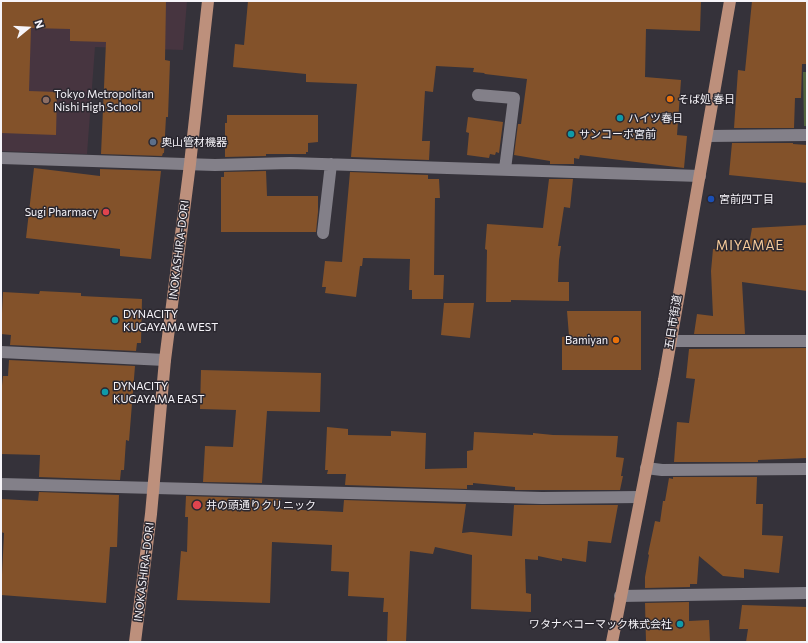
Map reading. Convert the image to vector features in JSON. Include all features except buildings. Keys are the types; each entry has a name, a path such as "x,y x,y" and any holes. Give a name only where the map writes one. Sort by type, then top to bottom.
{"main road":[{"name":"INOKASHIRA-DORI","path":"135,642 153,489 165,360 190,164 208,1"},
{"name":"五日市街道","path":"612,642 670,341 730,1"}],"street":[{"path":"478,95 514,98 505,169"},
{"path":"707,136 807,135"},
{"path":"1,158 215,165 290,163 331,164 700,176"},
{"path":"323,233 331,164"},
{"path":"670,341 807,341"},
{"path":"1,352 165,360"},
{"path":"646,468 662,470 807,469"},
{"path":"1,484 542,498 640,497"},
{"path":"620,596 807,593"}],"shaded area":[{"name":"Tokyo Metropolitan Nishi High School","path":"1,1 187,1 183,50 95,47 87,154 1,151"}],"green space":[{"path":"803,72 807,72 807,126 804,126"}],"place":[{"name":"そば処 春日","path":"670,99"},
{"name":"Tokyo Metropolitan Nishi High School","path":"46,100"},
{"name":"ハイツ春日","path":"620,118"},
{"name":"サンコーポ宮前","path":"571,134"},
{"name":"奥山管材機器","path":"153,142"},
{"name":"宮前四丁目","path":"711,199"},
{"name":"Sugi Pharmacy","path":"106,212"},
{"name":"DYNACITY KUGAYAMA WEST","path":"115,320"},
{"name":"Bamiyan","path":"616,340"},
{"name":"DYNACITY KUGAYAMA EAST","path":"105,392"},
{"name":"井の頭通りクリニック","path":"197,505"},
{"name":"ワタナベコーマック株式会社","path":"680,624"}],"district":[{"name":"MIYAMAE","path":"750,246"}]}
